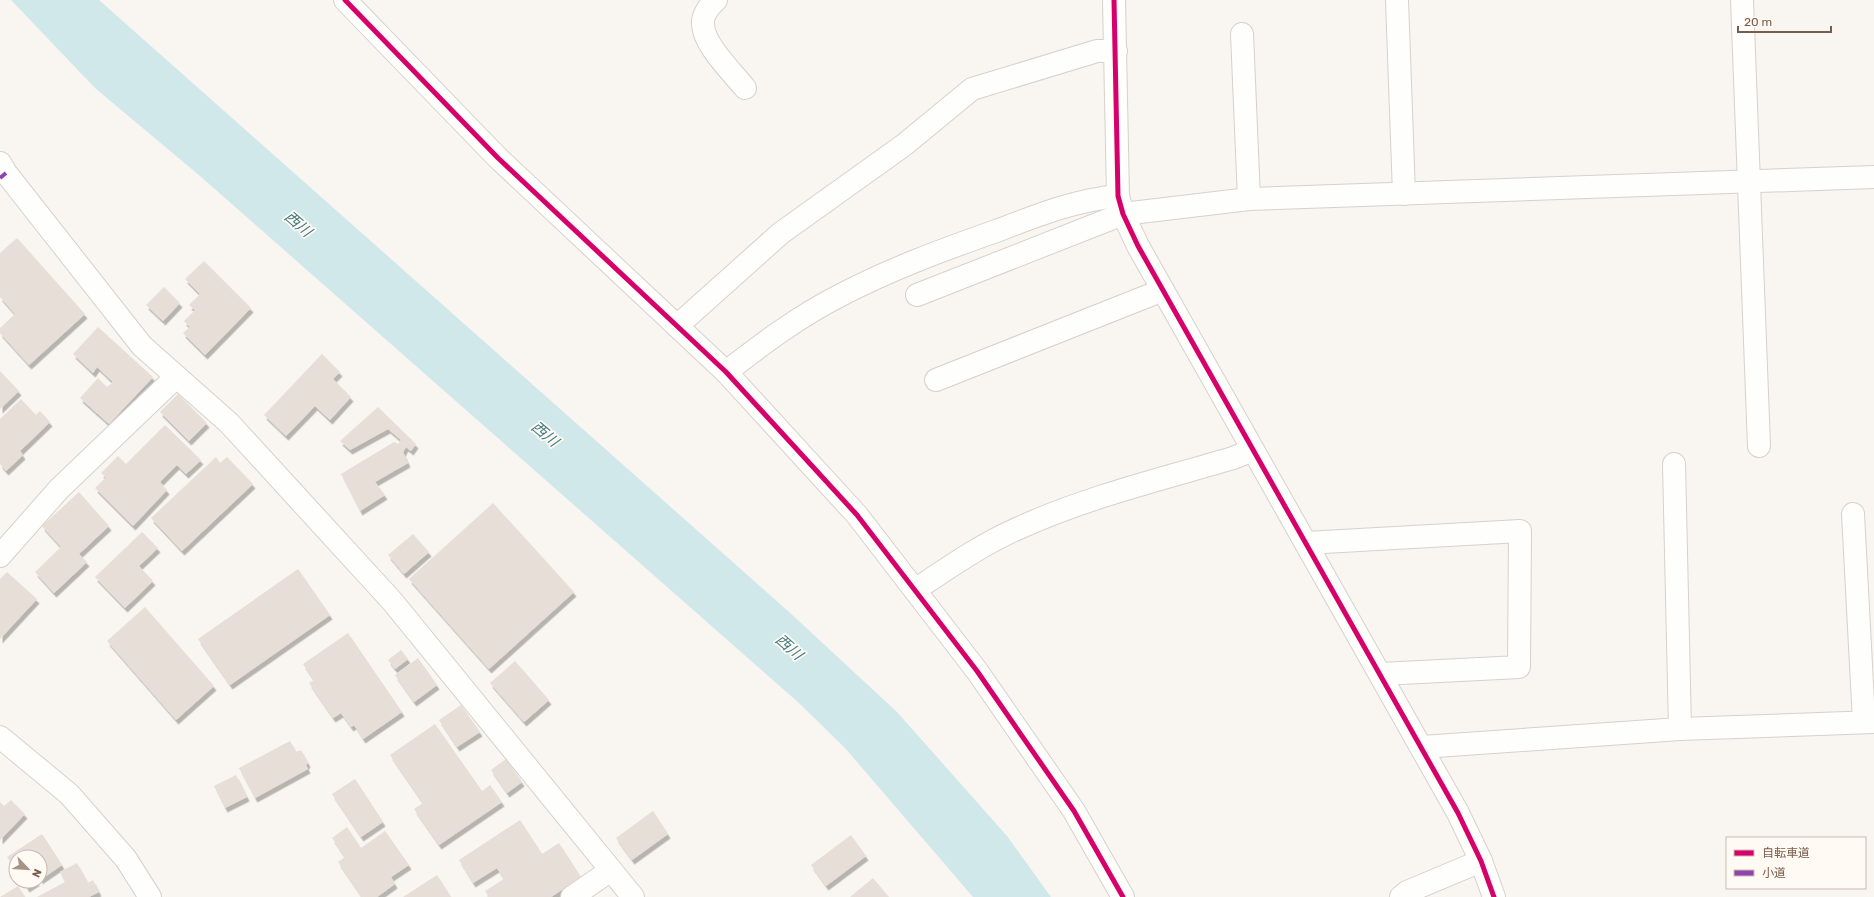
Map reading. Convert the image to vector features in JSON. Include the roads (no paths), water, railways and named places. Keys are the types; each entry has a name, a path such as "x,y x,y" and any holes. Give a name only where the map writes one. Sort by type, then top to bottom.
{"street":[{"path":"345,0 498,158 726,372 856,515 977,671 1074,811 1123,897"},
{"path":"716,0 710,5 702,22 706,38 745,88"},
{"path":"1114,0 1121,205 1138,246 1422,747 1458,813 1481,861 1494,897"},
{"path":"1396,0 1404,194"},
{"path":"1742,0 1759,446"},
{"path":"1242,34 1249,199"},
{"path":"677,326 781,233 904,145 972,89 1097,51 1116,51"},
{"path":"0,163 6,173 142,346 229,423 392,601 633,897"},
{"path":"917,295 1121,205 1249,199 1874,177"},
{"path":"726,372 775,334 839,296 935,253 1068,205 1101,198 1121,205"},
{"path":"936,380 1163,290"},
{"path":"0,556 59,489 176,377"},
{"path":"915,590 962,559 1019,528 1083,503 1233,458 1253,450"},
{"path":"1674,464 1680,729"},
{"path":"1422,747 1680,729 1869,722 1853,514"},
{"path":"1306,543 1520,531 1519,667 1381,674"},
{"path":"0,737 69,794 126,858 150,897"},
{"path":"1401,897 1407,892 1481,861"},
{"path":"572,897 611,870"}],"water":[{"name":"西川","path":"11,0 99,0 788,611 897,712 1007,836 1051,897 973,897 845,748 799,703 200,176 95,88"}]}
